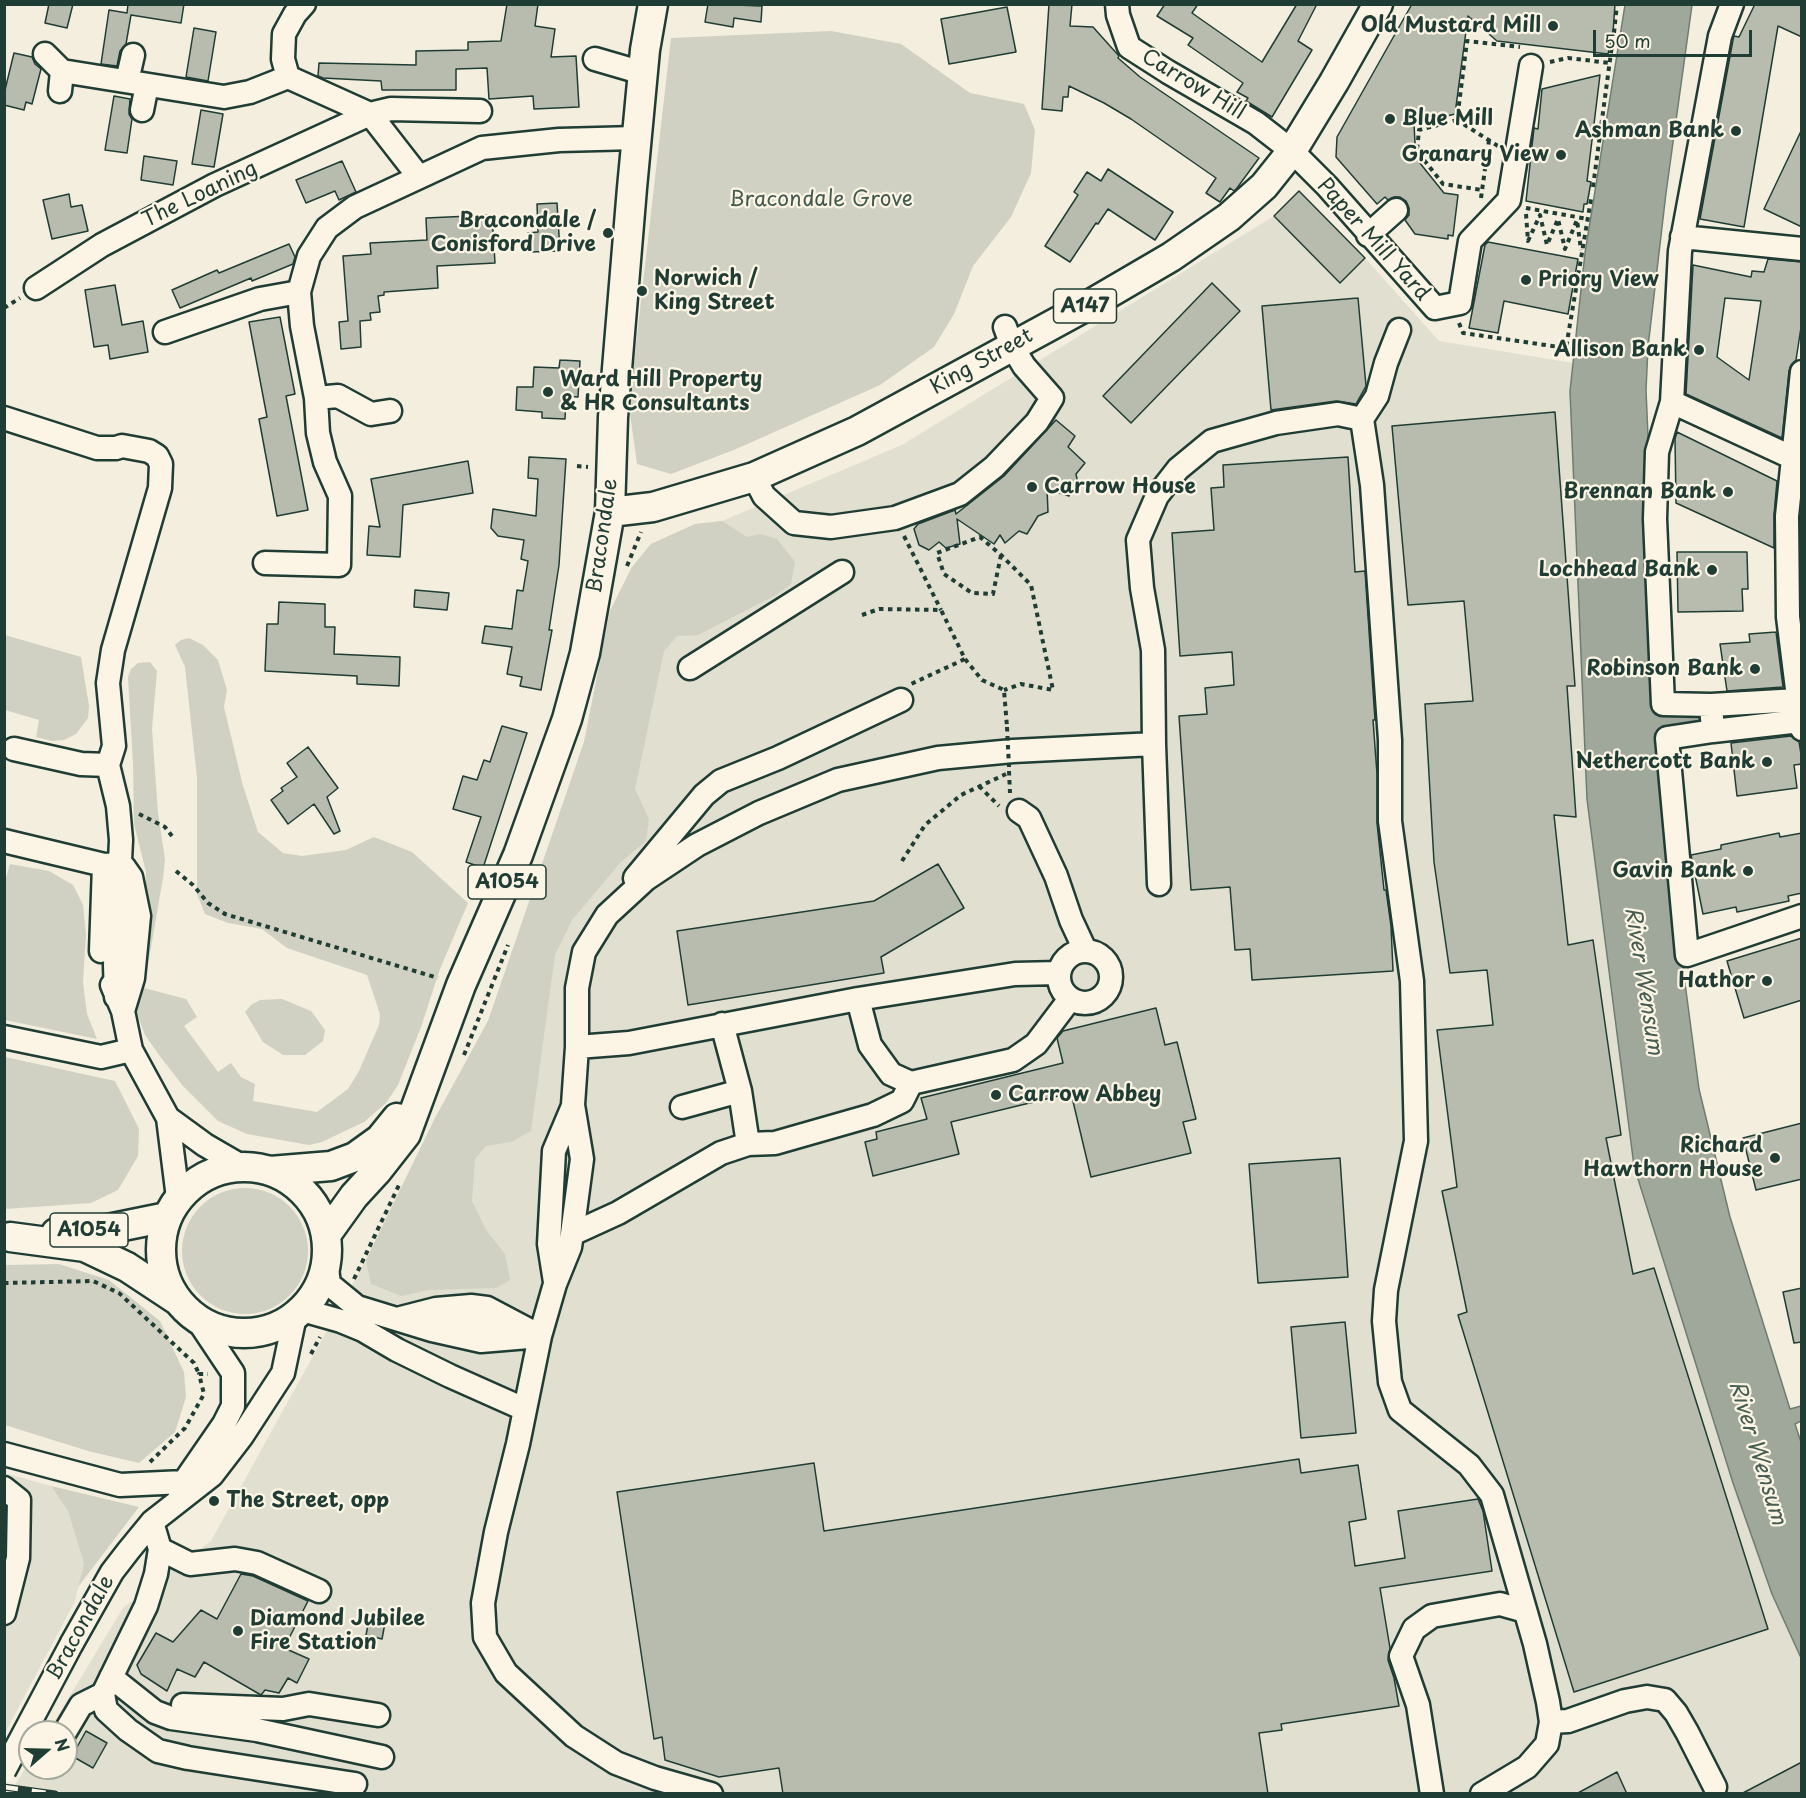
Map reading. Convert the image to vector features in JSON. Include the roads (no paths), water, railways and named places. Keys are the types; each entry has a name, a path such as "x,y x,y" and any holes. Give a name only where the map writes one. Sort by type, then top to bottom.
{"main road":[{"name":"Bracondale","path":"326,1248 354,1196 406,1134 461,985 518,855 564,728 585,653 610,512 613,417 636,138 653,4"},
{"name":"King Street","path":"610,512 653,507 754,477 857,431 1008,337 1171,257 1229,217 1264,186 1292,151 1378,4"},
{"name":"Bracondale","path":"257,1169 331,1166 355,1157 380,1139 400,1113 440,1042"},
{"path":"257,1169 294,1184 318,1211 326,1248 320,1284 298,1313 273,1329 250,1334 225,1332 187,1310 163,1270 160,1243 172,1208 194,1183 218,1171 257,1169"},
{"name":"A1054","path":"7,1237 108,1229 172,1208"},
{"name":"A1054","path":"7,1237 85,1247 127,1267 187,1310"}],"street":[{"path":"288,77 283,58 284,34 295,14 304,4"},
{"name":"Carrow Hill","path":"1117,4 1118,15 1129,47 1256,123 1292,151"},
{"path":"1732,4 1720,36 1682,237 1672,402 1657,452 1655,519 1663,704 1711,705 1800,717"},
{"path":"45,54 61,81 137,83 224,97 250,92 288,77 370,114 419,177"},
{"path":"133,55 142,110"},
{"path":"595,59 643,73"},
{"name":"Paper Mill Yard","path":"1292,151 1327,186 1435,308 1460,303 1470,241 1509,200 1531,66"},
{"name":"The Loaning","path":"36,288 102,245 215,185 370,114 391,109 480,111"},
{"path":"265,563 339,565 340,496 325,462 318,433 316,398 302,326 299,292 309,256 327,228 355,207 483,148 559,140 636,138"},
{"path":"1368,235 1396,210"},
{"path":"1682,237 1802,249"},
{"path":"165,332 260,298 299,292"},
{"path":"1399,330 1386,363 1377,396 1362,419 1372,484 1390,740 1390,821 1412,981 1417,1126 1416,1141 1386,1290 1384,1321 1390,1382 1400,1410 1469,1464 1492,1495 1543,1679 1551,1722 1547,1744 1527,1767 1482,1794"},
{"path":"754,477 764,496 794,523 831,527 895,518 960,494 994,467 1037,422 1052,398 1024,366 1008,337"},
{"path":"1800,717 1788,617 1787,516 1798,460 1802,372"},
{"path":"316,398 338,396 370,414 390,411"},
{"path":"1672,402 1798,460"},
{"path":"1159,884 1153,650 1142,588 1138,540 1157,496 1178,470 1212,441 1276,423 1338,414 1362,419"},
{"path":"4,418 97,448 122,446 149,451 157,456 161,464 160,488 113,650 108,683 114,746 108,765 118,806 101,955 119,1004 131,1050 168,1118 205,1145 257,1169"},
{"path":"690,668 842,572"},
{"path":"711,1794 655,1778 616,1763 574,1736 506,1673 485,1637 483,1603 496,1532 540,1336 555,1284 570,1247 572,1234 582,1159 573,1105 577,1047 577,988 584,952 607,915 704,795 721,781 778,758 904,693"},
{"path":"1711,705 1713,731"},
{"path":"1800,717 1667,738 1687,955 1802,916"},
{"path":"607,915 646,879 697,845 759,813 838,780 938,758 1012,751 1154,744"},
{"path":"14,749 81,764 108,765"},
{"path":"1010,809 1029,818 1056,876 1071,920 1085,950"},
{"path":"4,841 112,864 131,877 140,916 133,978 119,1004"},
{"path":"1085,950 1097,953 1104,959 1110,967 1111,980 1108,990 1101,998 1090,1003 1078,1003 1070,999 1060,987 1058,973 1063,962 1072,953 1085,950"},
{"path":"577,1047 629,1043 858,999 1015,974 1058,973"},
{"path":"858,999 870,1045 891,1074 911,1083 1013,1060 1036,1044 1070,999"},
{"path":"722,1024 740,1091 748,1144"},
{"path":"4,1037 101,1057 131,1050"},
{"path":"572,1234 618,1213 721,1153 748,1144 775,1143 873,1115 902,1101 911,1083"},
{"path":"682,1107 740,1091"},
{"path":"555,1284 549,1244 554,1151 573,1105"},
{"path":"168,1118 172,1208"},
{"path":"326,1248 329,1284 357,1307 432,1330 481,1341 540,1336"},
{"path":"395,1319 436,1309 471,1306 487,1308 540,1336"},
{"name":"Bracondale","path":"4,1771 112,1572 152,1522 181,1491 233,1406 233,1373 187,1310"},
{"path":"298,1313 341,1321 363,1330 397,1350 524,1409"},
{"name":"Bracondale","path":"181,1491 213,1475 242,1436 283,1373 298,1313"},
{"path":"4,1455 120,1485 181,1491"},
{"path":"4,1488 19,1500 18,1558 4,1613"},
{"path":"152,1522 160,1549 156,1574 146,1606 110,1678 106,1710 158,1750 188,1758 355,1785"},
{"path":"160,1549 190,1564 235,1559 257,1563 319,1591"},
{"path":"1432,1794 1418,1705 1401,1656 1414,1629 1432,1616 1500,1604 1525,1611"},
{"path":"110,1678 148,1690 168,1701 190,1707 283,1709 309,1704 378,1715"},
{"path":"72,1720 81,1705 110,1678"},
{"path":"110,1678 155,1712 171,1718 257,1730 382,1757"},
{"path":"1551,1722 1568,1721 1625,1701 1647,1697 1665,1700 1687,1732 1714,1786"}],"water":[{"name":"River Wensum","path":"1625,5 1692,5 1666,193 1648,347 1646,390 1660,715 1702,714 1703,726 1660,733 1685,983 1699,1089 1730,1217 1790,1409 1801,1406 1801,1421 1795,1424 1802,1445 1801,1658 1772,1594 1733,1483 1634,1166 1587,799 1570,391 1585,253"}],"railway":[{"path":"4,1787 55,1794"}],"place":[{"name":"Old Mustard Mill","path":"1553,26"},
{"name":"Blue Mill","path":"1390,119"},
{"name":"Ashman Bank","path":"1736,131"},
{"name":"Granary View","path":"1561,155"},
{"name":"Bracondale / Conisford Drive","path":"608,233"},
{"name":"Priory View","path":"1526,280"},
{"name":"Norwich / King Street","path":"642,291"},
{"name":"Allison Bank","path":"1699,350"},
{"name":"Ward Hill Property & HR Consultants","path":"548,392"},
{"name":"Carrow House","path":"1032,487"},
{"name":"Brennan Bank","path":"1728,492"},
{"name":"Lochhead Bank","path":"1712,570"},
{"name":"Robinson Bank","path":"1755,669"},
{"name":"Nethercott Bank","path":"1767,762"},
{"name":"Gavin Bank","path":"1748,871"},
{"name":"Hathor","path":"1767,981"},
{"name":"Carrow Abbey","path":"996,1095"},
{"name":"Richard Hawthorn House","path":"1775,1158"},
{"name":"The Street, opp","path":"214,1501"},
{"name":"Diamond Jubilee Fire Station","path":"238,1631"}],"park label":[{"name":"Bracondale Grove","path":"821,200"}]}
